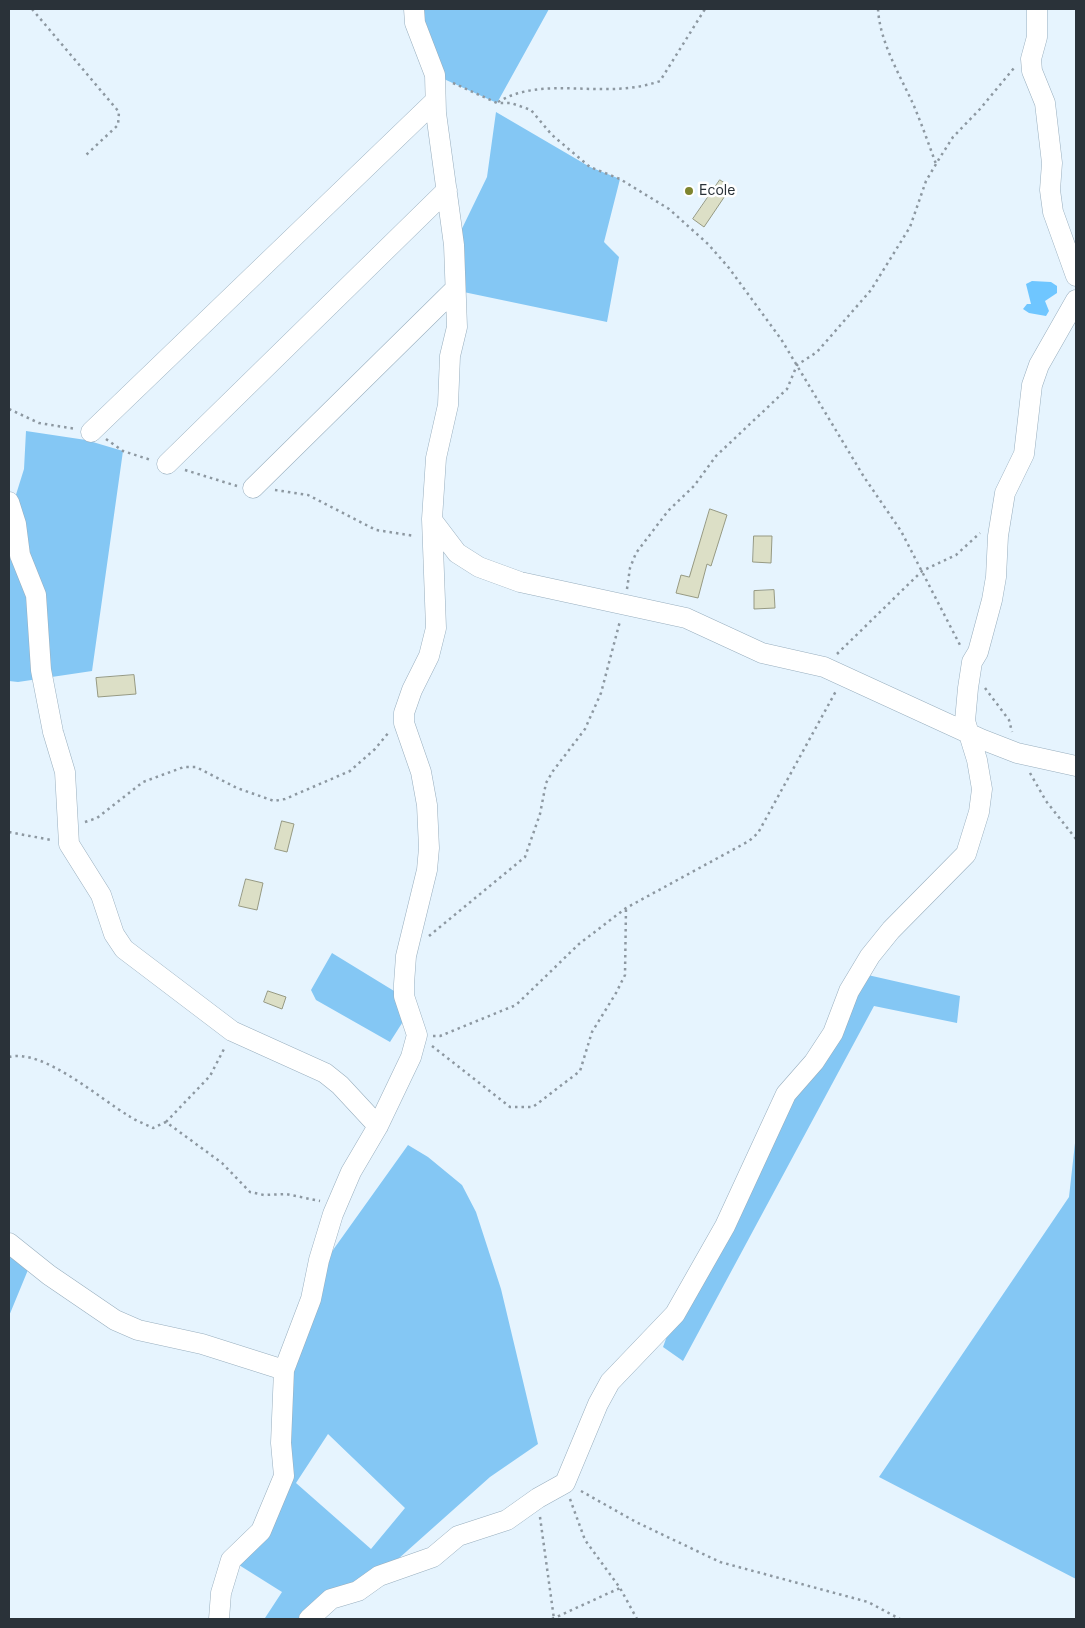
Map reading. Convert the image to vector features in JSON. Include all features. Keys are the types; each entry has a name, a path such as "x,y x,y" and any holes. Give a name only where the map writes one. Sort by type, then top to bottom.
{"street":[{"path":"219,1619 221,1593 231,1560 261,1531 284,1476 281,1443 284,1370 311,1299 319,1260 336,1205 351,1172 378,1126 411,1057 417,1035 404,996 406,956 425,879 429,848 427,804 422,772 406,732 404,713 412,690 429,656 436,628 433,529 436,458 448,405 450,356 457,327 454,290 454,245 435,101 434,75 415,23 414,9"},
{"path":"1037,9 1037,37 1032,52 1032,71 1045,102 1052,163 1050,190 1053,212 1076,276"},
{"path":"91,432 435,101"},
{"path":"167,464 447,190"},
{"path":"253,488 454,290"},
{"path":"309,1619 331,1599 358,1591 379,1576 433,1557 458,1536 507,1520 538,1498 565,1483 598,1404 610,1382 675,1314 706,1263 786,1094 814,1062 833,1033 849,990 866,962 891,930 966,854 979,812 982,789 977,760 965,721 972,662 978,652 992,600 996,577 998,536 1005,493 1024,454 1032,385 1040,365 1076,300"},
{"path":"9,502 16,524 20,555 36,595 41,670 53,732 65,772 68,836 101,895 114,934 124,948 232,1031 325,1073 340,1085 378,1126"},
{"path":"433,529 457,553 479,567 520,582 686,618 762,652 824,667 968,734 1018,753 1076,766"},
{"path":"9,1243 49,1275 115,1320 138,1330 202,1344 284,1370"}],"path":[{"path":"32,9 119,112 118,125 86,155"},
{"path":"497,103 513,93 536,88 605,91 647,85 660,81 705,9"},
{"path":"878,9 878,20 891,57 914,107 936,164"},
{"path":"406,956 525,857 540,814 546,783 585,728 601,693 625,604 630,568 636,553 668,511 694,486 716,456 787,389 797,365 817,352 871,290 910,227 926,181 954,137 980,109 1020,60 1032,52"},
{"path":"434,75 497,103 511,103 530,110 552,135 590,167 620,179 669,209 729,268 781,339 864,477 901,531 959,644 972,662 984,686 1008,720 1018,753 1046,801 1076,839"},
{"path":"9,410 39,423 91,432 102,436 123,451 237,486 308,496 376,530 433,529"},
{"path":"824,667 922,571 956,555 983,530"},
{"path":"417,1035 440,1036 516,1005 579,944 626,908 748,841 758,833 844,676"},
{"path":"9,832 68,836 96,818 143,782 184,766 196,767 237,788 274,801 285,799 350,771 375,749 404,713"},
{"path":"417,1035 510,1107 532,1107 580,1071 592,1032 625,975 626,908"},
{"path":"9,1057 18,1054 43,1062 98,1095 128,1116 153,1128 166,1122 210,1076 232,1031"},
{"path":"166,1122 222,1163 250,1192 264,1195 286,1194 336,1205"},
{"path":"565,1483 585,1540 620,1588 637,1619"},
{"path":"565,1483 636,1522 720,1562 868,1602 900,1619"},
{"path":"538,1498 540,1529 553,1619 620,1588"}],"shaded area":[{"path":"414,9 549,9 497,103 435,75"},
{"path":"496,112 590,167 620,179 604,242 619,257 607,322 454,290 454,245 487,177"},
{"path":"1032,281 1051,282 1057,286 1057,293 1045,301 1049,311 1046,316 1029,313 1023,309 1027,304 1031,304 1026,284"},
{"path":"26,431 86,440 123,451 92,671 18,682 9,681 9,517 24,469"},
{"path":"332,953 399,994 404,1020 390,1042 316,1000 311,990"},
{"path":"859,973 960,996 957,1023 874,1006 683,1361 663,1347 675,1314"},
{"path":"1076,1134 1076,1579 879,1477 1069,1197"},
{"path":"408,1145 428,1157 462,1185 476,1212 501,1289 538,1444 490,1477 379,1576 309,1619 269,1619 265,1618 282,1592 231,1560 284,1476 282,1378 318,1271","holes":["328,1434 405,1508 371,1549 296,1483"]},
{"path":"9,1248 30,1265 9,1316"}],"building":[{"path":"720,180 731,187 704,227 693,219"},
{"path":"710,509 727,515 711,566 707,564 698,598 676,593 681,575 689,577"},
{"path":"754,536 772,536 771,563 753,562"},
{"path":"774,590 775,608 754,609 754,591"},
{"path":"134,675 136,694 98,697 96,678"},
{"path":"282,821 294,824 287,852 275,849"},
{"path":"246,879 263,883 257,910 239,906"},
{"path":"268,991 286,997 282,1009 264,1002"}],"place":[{"name":"Ecole","path":"689,191"}]}
